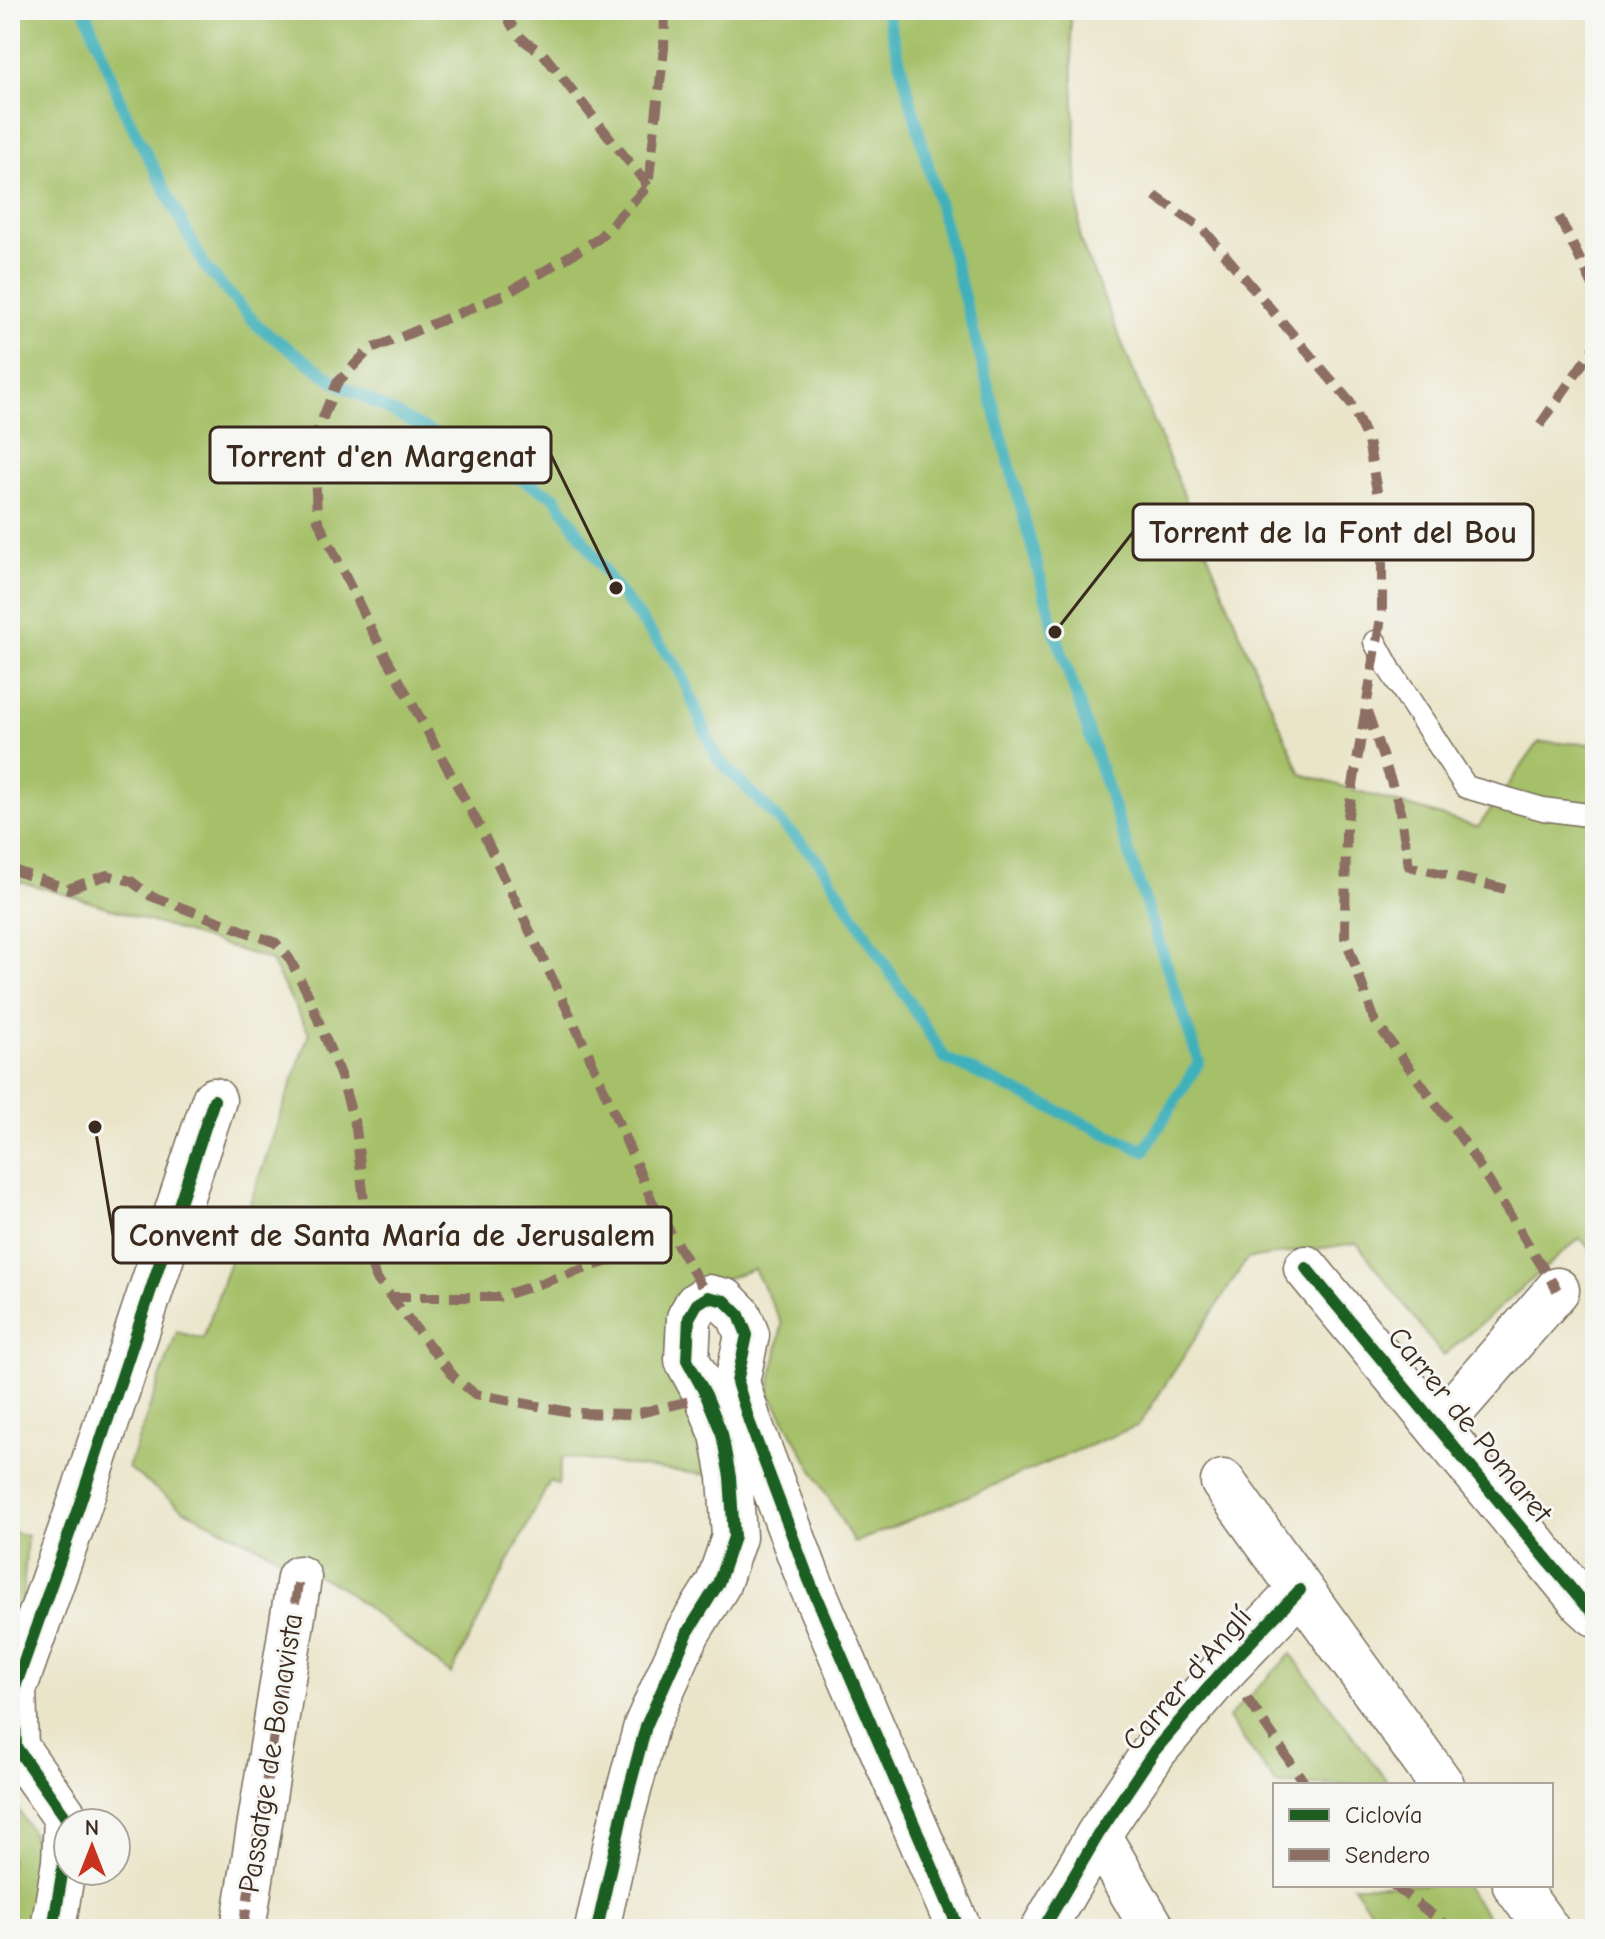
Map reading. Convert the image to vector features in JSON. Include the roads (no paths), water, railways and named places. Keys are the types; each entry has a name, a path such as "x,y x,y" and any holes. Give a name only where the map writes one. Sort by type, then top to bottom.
{"street":[{"path":"53,1929 64,1862 66,1818 16,1747 14,1690 79,1506 214,1100"},
{"name":"Carrer de Pomaret","path":"1306,1268 1595,1614"},
{"path":"1439,1426 1557,1290"},
{"path":"597,1929 646,1726 688,1632 718,1584 734,1537 730,1477 722,1434 687,1360 689,1318 697,1304 708,1297 725,1301 739,1315 747,1335 737,1382 749,1421 809,1580 959,1929"},
{"path":"1223,1482 1441,1783"},
{"name":"Passatge de Bonavista","path":"243,1929 299,1578"},
{"name":"Carrer d'Anglí","path":"1043,1929 1098,1835 1155,1750 1221,1673 1300,1590"},
{"path":"1098,1835 1153,1929"},
{"path":"1516,1887 1547,1929"}],"lane":[{"path":"1375,642 1466,787 1543,809 1595,816"}],"waterway":[{"path":"85,10 124,110 205,267 260,328 337,383 555,497 616,588 679,669 716,757 819,861 945,1058 1144,1151 1199,1062 1055,632 886,10"}],"place":[{"name":"Torrent d'en Margenat","path":"616,588"},
{"name":"Torrent de la Font del Bou","path":"1055,632"},
{"name":"Convent de Santa María de Jerusalem","path":"95,1127"}]}
